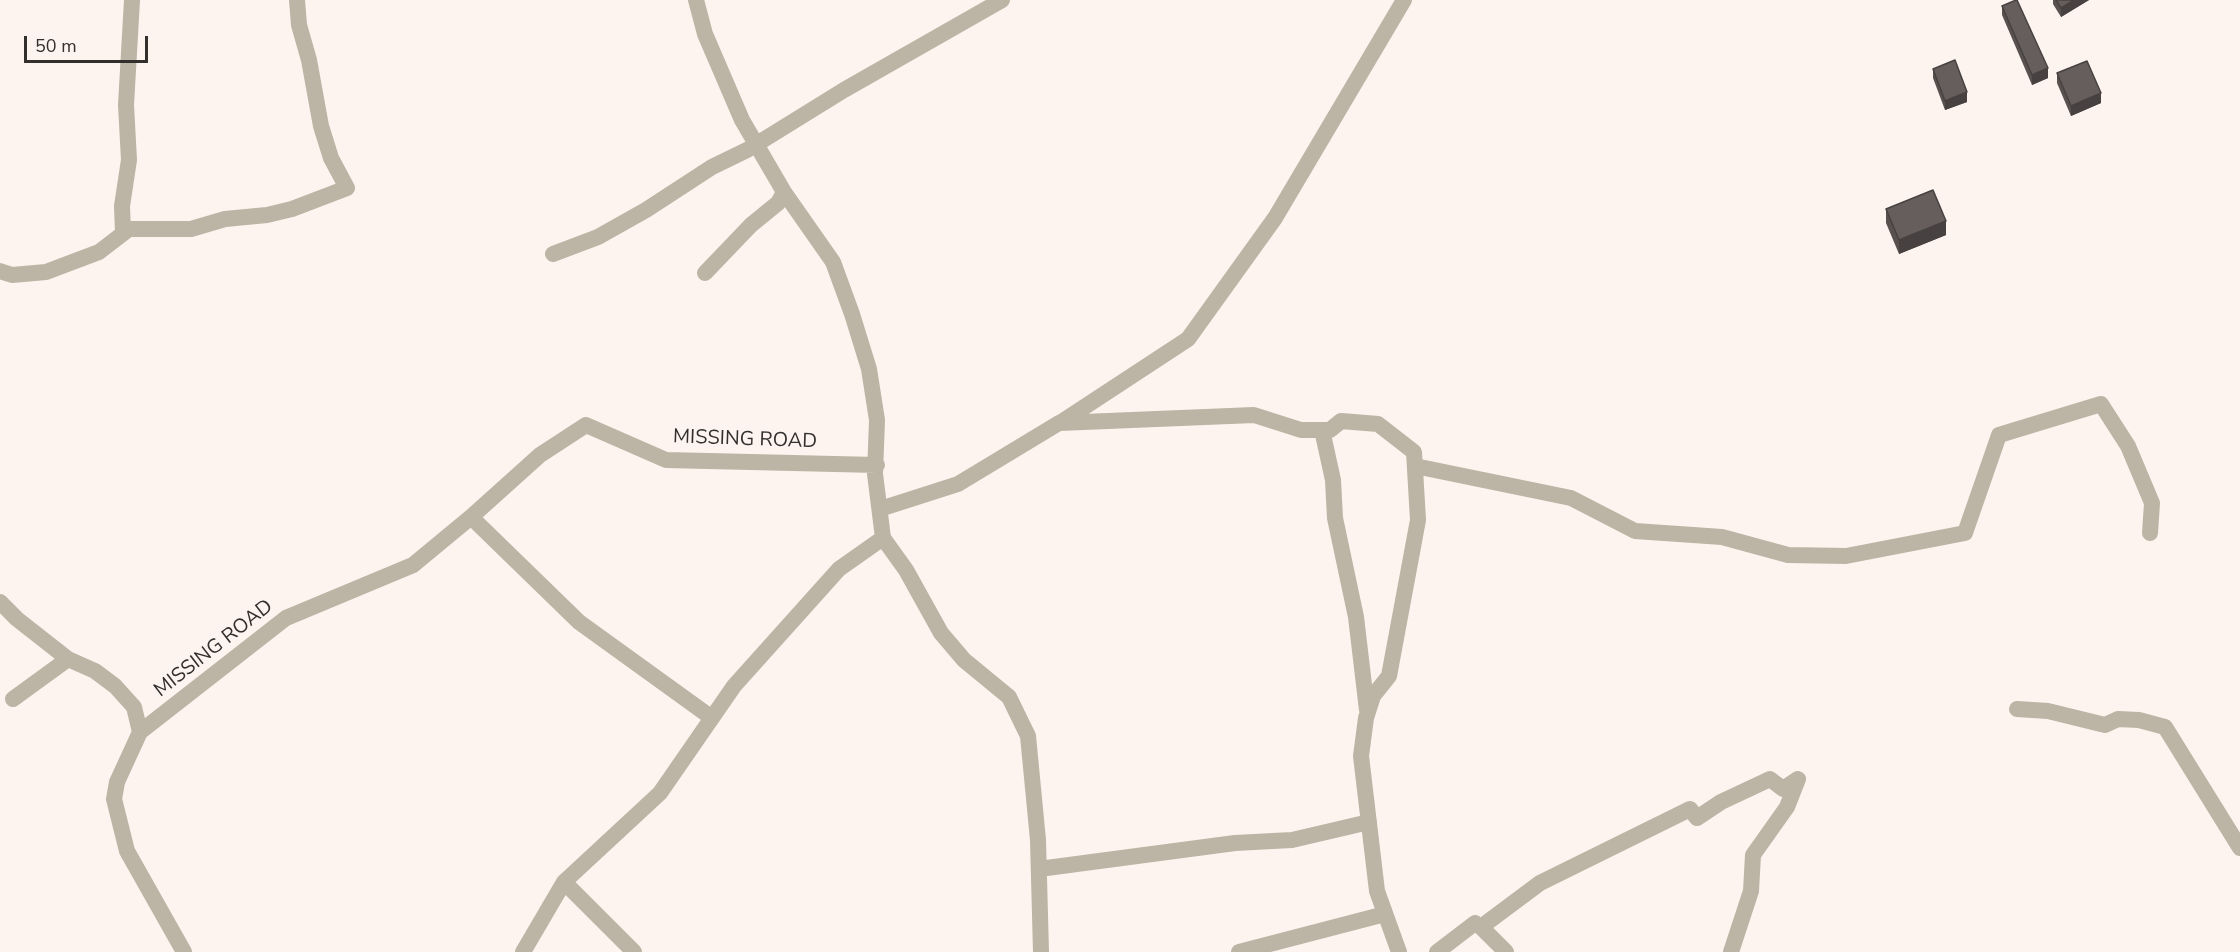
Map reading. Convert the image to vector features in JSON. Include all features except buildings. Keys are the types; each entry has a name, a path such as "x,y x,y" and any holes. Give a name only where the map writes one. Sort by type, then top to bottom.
{"street":[{"path":"123,233 122,206 129,160 126,105 132,0"},
{"path":"0,271 12,275 46,272 99,252 123,233 143,228 163,231 192,229 225,219 236,220 292,209 347,188 331,158 321,126 309,60 299,25 297,0"},
{"path":"696,0 705,34 722,77 756,145 784,192 833,262 852,314 869,369 877,420 875,474 883,538 906,570 940,633 964,660 1009,697 1028,736 1039,869 1041,952"},
{"path":"553,254 598,237 646,210 712,167 756,145 844,90 1002,0"},
{"path":"880,509 958,484 1059,423 1188,339 1275,218 1404,0"},
{"path":"705,273 751,225 778,203 784,192"},
{"path":"1415,466 1571,498 1635,531 1722,537 1788,555 1846,556 1965,533 1999,435 2101,404 2128,446 2152,503 2150,534"},
{"path":"1059,423 1254,415 1301,430 1330,430 1341,421 1378,424 1414,452 1418,520 1389,676 1373,696 1361,756 1377,891 1399,952"},
{"name":"MISSING ROAD","path":"140,732 286,618 413,565 540,455 586,425 666,460 877,465"},
{"path":"1322,430 1333,480 1335,519 1356,617 1368,712"},
{"path":"471,517 579,622 712,718"},
{"path":"523,952 564,882 660,794 734,686 839,569 883,538"},
{"path":"0,602 17,619 68,659 95,671 115,686 134,707 140,732 117,782 114,799 127,851 184,952"},
{"path":"13,699 68,659"},
{"path":"2017,709 2048,711 2105,725 2118,719 2139,720 2165,727 2240,848"},
{"path":"1506,952 1481,927 1540,884 1690,809 1698,818 1721,802 1770,779 1783,789 1798,779 1786,807 1753,855 1751,891 1731,952"},
{"path":"1039,869 1235,843 1292,840 1369,822"},
{"path":"564,882 634,952"},
{"path":"1239,952 1385,914"},
{"path":"1437,952 1475,923"}]}
